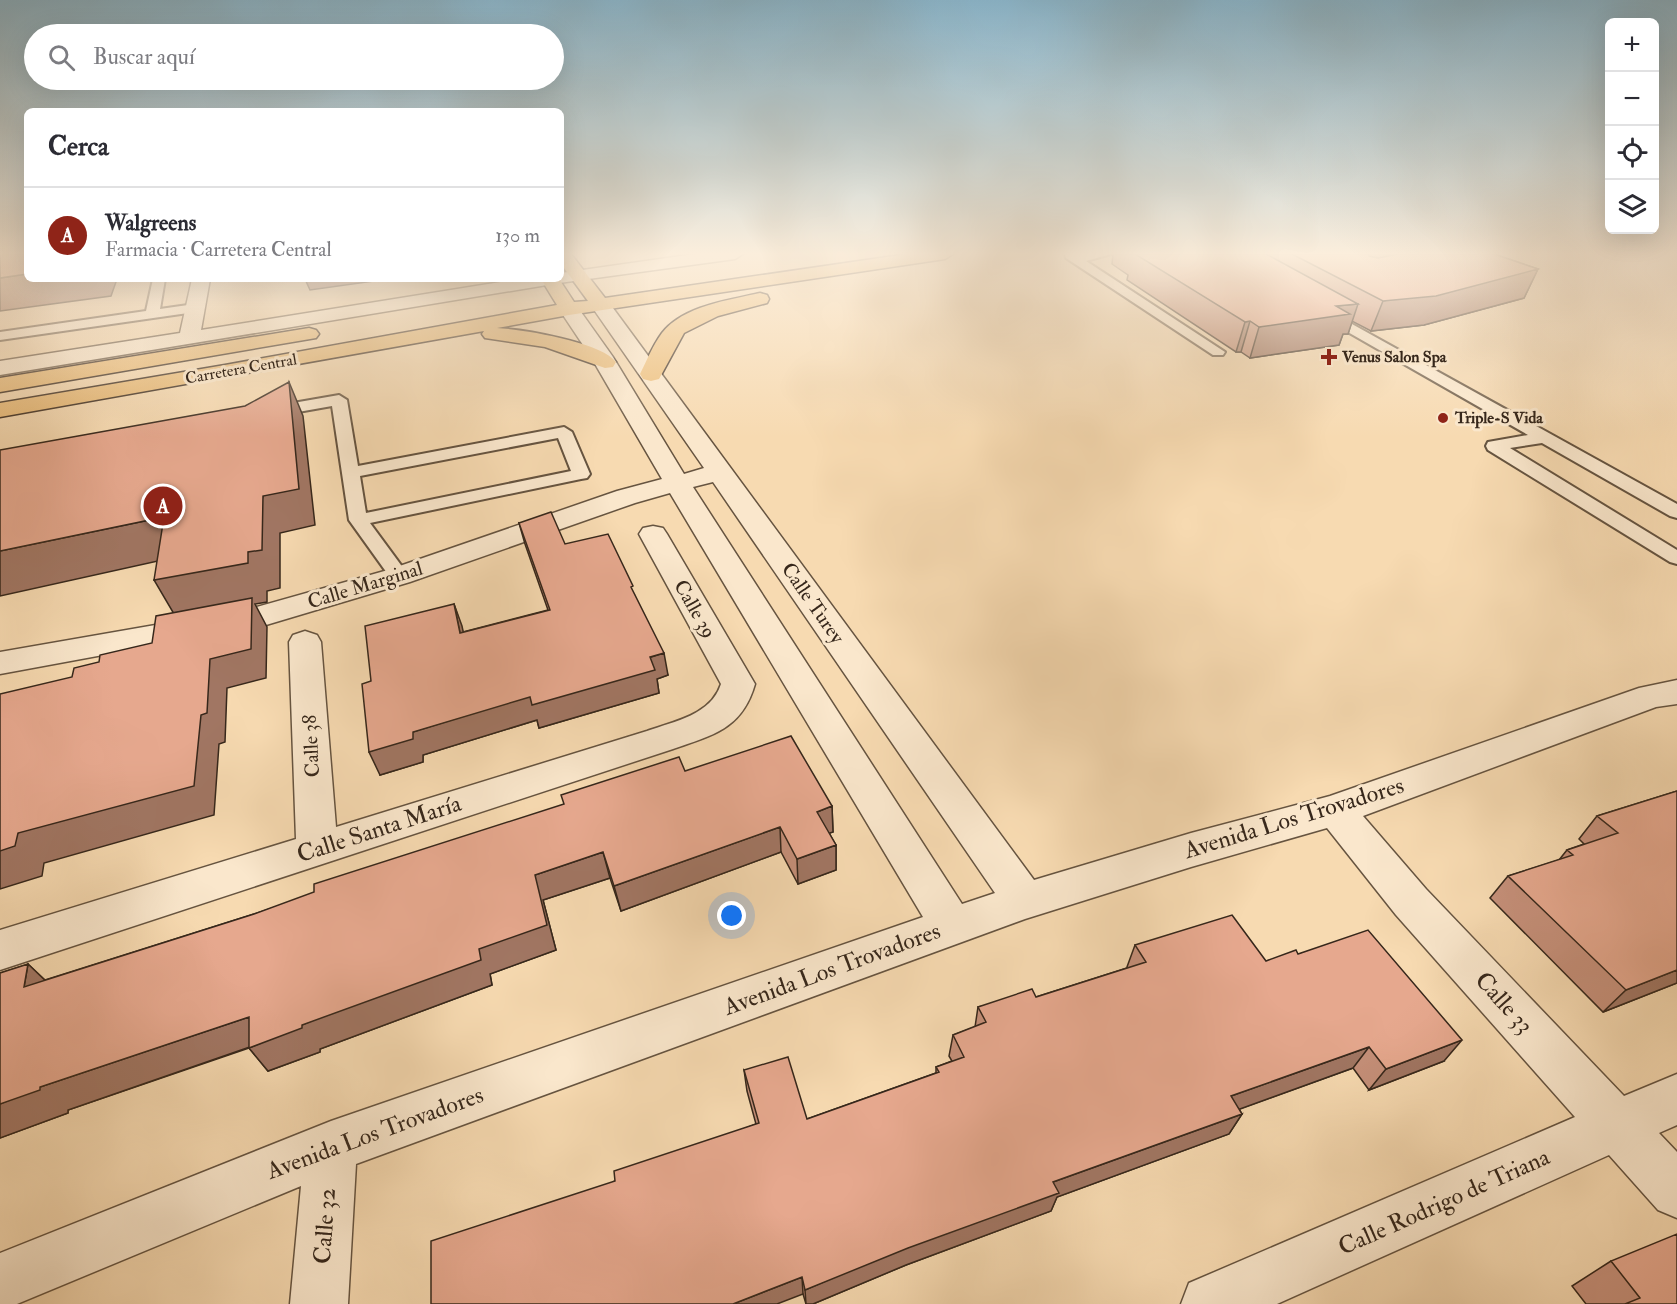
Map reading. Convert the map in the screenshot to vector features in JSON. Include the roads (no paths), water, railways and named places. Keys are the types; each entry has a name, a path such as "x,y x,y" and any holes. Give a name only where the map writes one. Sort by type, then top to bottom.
{"main road":[{"name":"Carretera Central","path":"0,385 407,315"},
{"name":"Carretera Central","path":"0,410 436,333 488,315"},
{"path":"651,374 670,334 704,315"},
{"path":"436,333 503,334 547,340 577,349 605,362"}],"street":[{"path":"189,339 194,315"},
{"path":"0,368 365,315"},
{"path":"582,315 605,362 677,483 952,927"},
{"name":"Calle Turey","path":"595,315 651,374 1025,901"},
{"name":"Calle Marginal","path":"0,663 255,618 399,576 626,497 720,472"},
{"name":"Calle 39","path":"653,534 738,684"},
{"name":"Calle 38","path":"305,642 317,849"},
{"name":"Calle Santa María","path":"0,950 660,740 719,717 735,700 738,684"},
{"name":"Avenida Los Trovadores","path":"0,1282 331,1147 1025,901 1191,850 1335,810 1668,701"},
{"name":"Calle 33","path":"1335,810 1411,902 1677,1191"},
{"name":"Calle Rodrigo de Triana","path":"1210,1304 1677,1100"},
{"name":"Calle 32","path":"320,1304 331,1147"}],"lane":[{"path":"0,336 146,315"},
{"path":"1161,315 1218,352"},
{"path":"1328,315 1677,512"},
{"path":"257,414 339,400 357,520 399,576"},
{"path":"350,472 564,432 581,474 357,520"},
{"path":"1545,437 1494,446 1677,558"}],"place":[{"name":"Venus Salon Spa","path":"1329,357"},
{"name":"Triple-S Vida","path":"1443,418"},
{"name":"Walgreens","path":"163,506"}]}
